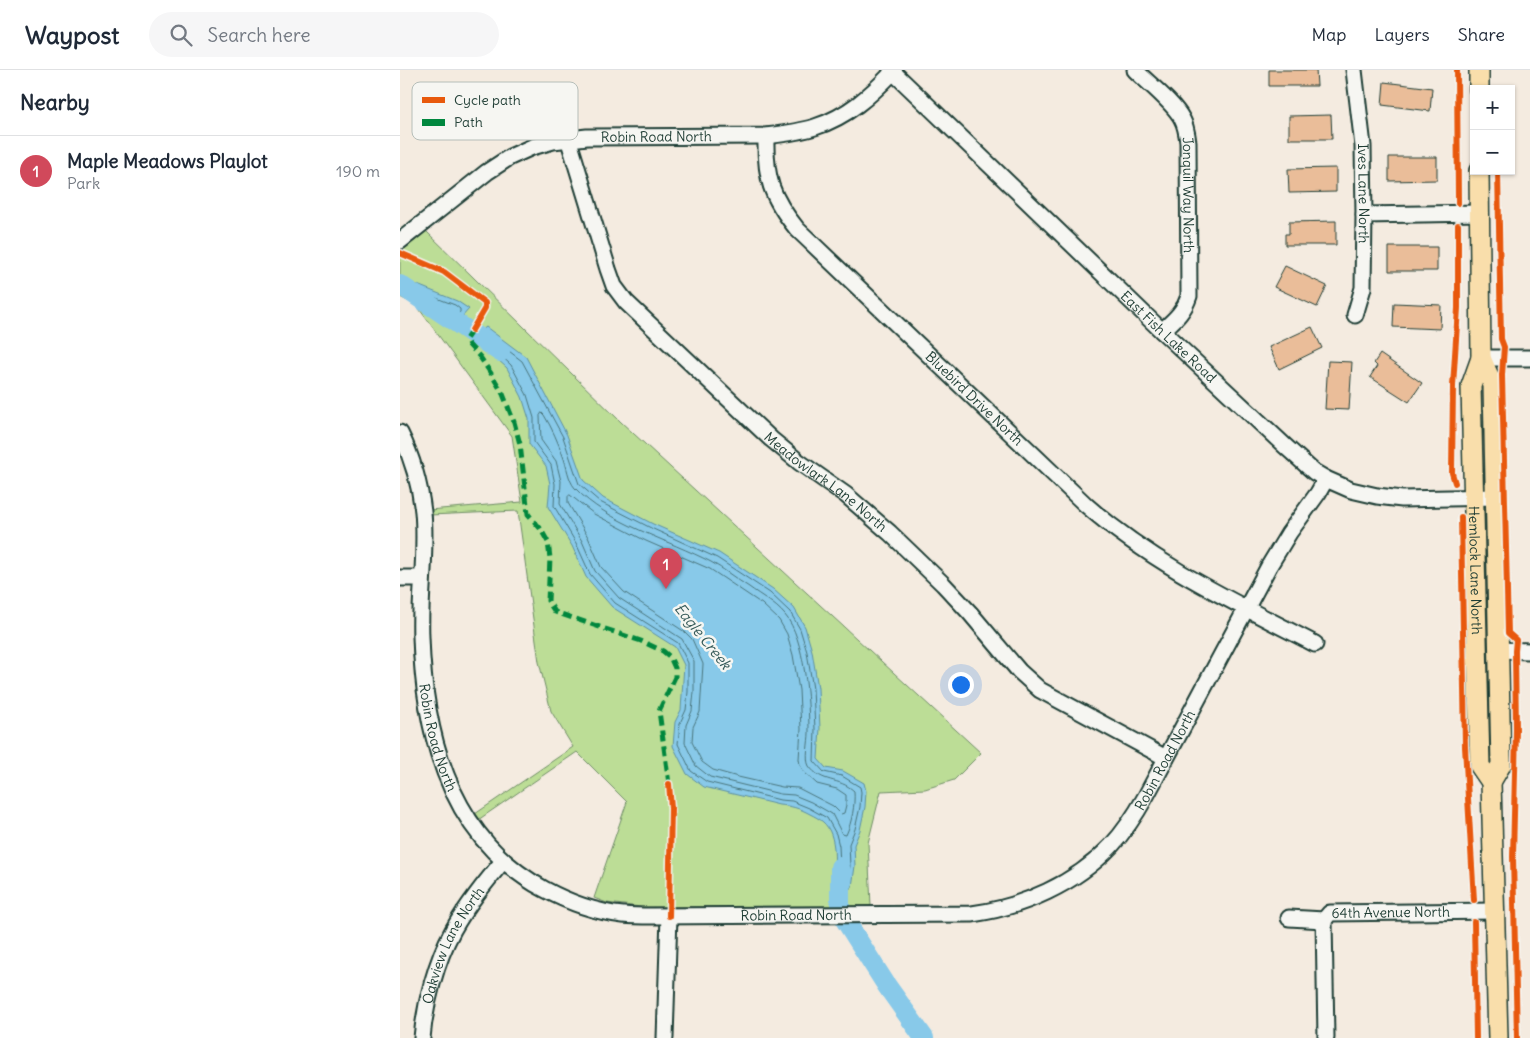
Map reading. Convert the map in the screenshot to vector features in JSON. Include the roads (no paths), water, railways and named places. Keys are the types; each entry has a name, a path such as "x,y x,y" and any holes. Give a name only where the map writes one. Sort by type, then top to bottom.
{"main road":[{"path":"1479,70 1479,85"},
{"name":"Hemlock Lane North","path":"1479,175 1481,358 1471,386 1473,497 1480,766 1491,782 1498,1038"},
{"name":"Hemlock Lane North","path":"1481,358 1493,385 1496,497 1502,765 1491,782"}],"street":[{"name":"Jonquil Way North","path":"1135,70 1182,117 1188,142 1189,296 1182,313 1162,331"},
{"name":"Ives Lane North","path":"1354,70 1363,146 1364,215 1363,288 1354,315"},
{"name":"East Fish Lake Road","path":"892,71 1162,331 1314,472 1352,490 1376,496 1402,499 1496,497"},
{"name":"Robin Road North","path":"578,137 766,136 815,127 840,117 868,96 892,71"},
{"name":"Bluebird Drive North","path":"766,136 770,184 778,204 797,229 1108,524 1171,568 1315,644"},
{"name":"Robin Road North","path":"400,241 487,172 510,157 532,147 558,140"},
{"name":"Meadowlark Lane North","path":"569,140 614,286 626,302 771,439 799,462 846,495 890,533 943,584 1019,671 1040,690 1166,758"},
{"path":"1364,215 1480,213"},
{"path":"1481,358 1530,358"},
{"name":"Robin Road North","path":"400,433 416,477 423,512 421,637 426,697 437,750 452,791 467,818 486,844 503,861 535,884 563,899 592,909 623,915 972,914 1008,907 1036,897 1063,882 1088,866 1110,846 1130,822 1146,796 1246,608 1289,533 1326,479"},
{"path":"400,578 422,578"},
{"path":"1498,650 1530,650"},
{"name":"Oakview Lane North","path":"422,1038 429,996 439,963 452,931 472,901 503,861"},
{"name":"64th Avenue North","path":"1289,918 1324,920 1330,913 1495,911"},
{"path":"665,1038 669,916"},
{"path":"1324,920 1326,1038"}],"water":[{"path":"400,278 457,301 469,309 454,326 428,312 413,296 400,289"},
{"path":"486,327 526,357 567,435 583,480 603,498 653,524 719,553 773,589 794,608 805,627 812,651 818,688 820,728 818,759 826,768 843,771 864,783 866,791 860,830 854,845 855,866 852,887 840,895 832,884 834,869 833,843 828,828 822,821 795,808 704,787 687,774 673,746 675,722 681,710 684,665 675,647 612,607 586,577 572,546 548,507 550,484 546,466 529,444 529,419 522,397 507,368 476,340"}],"waterway":[{"name":"Eagle Creek","path":"400,285 500,352"},
{"name":"Eagle Creek","path":"840,867 840,912 887,986 924,1038"}],"place":[{"name":"Maple Meadows Playlot","path":"666,589"}]}
